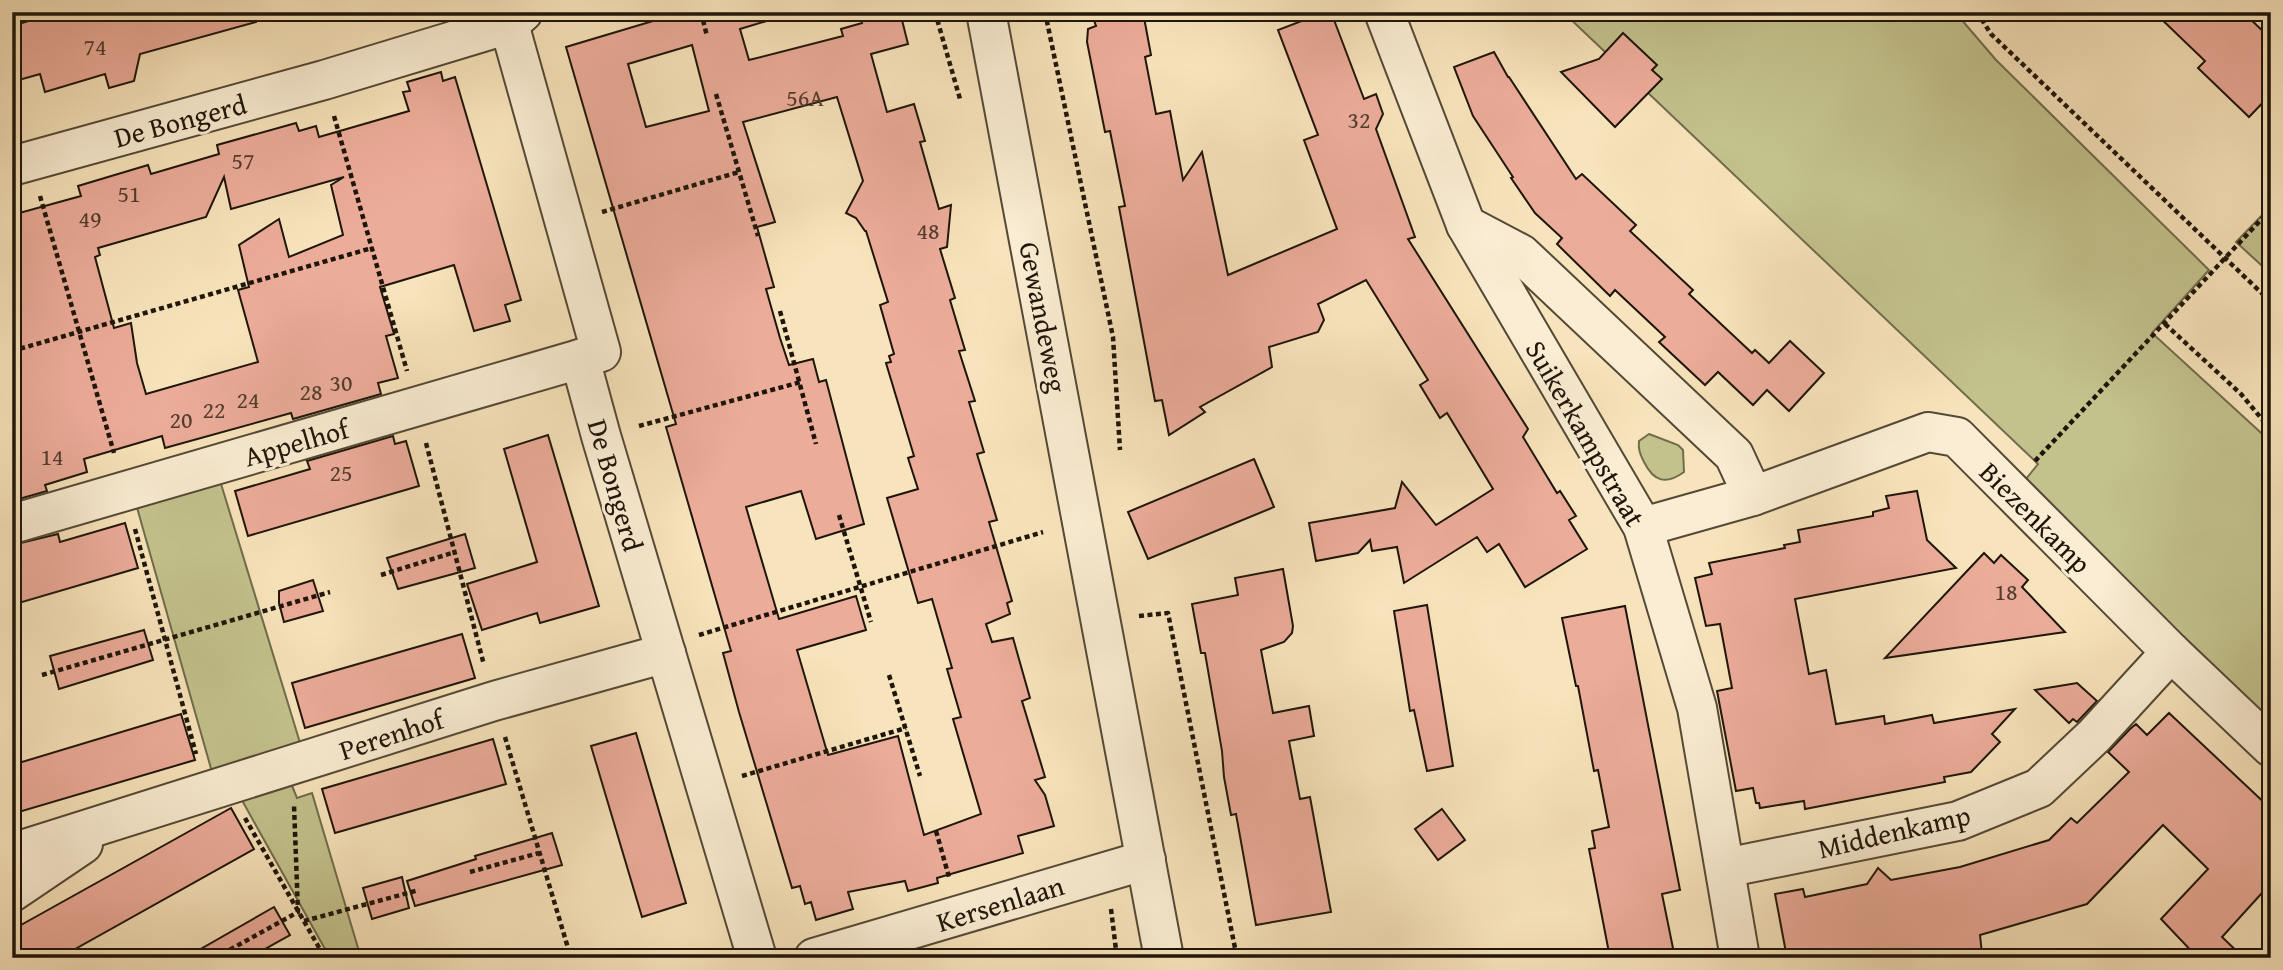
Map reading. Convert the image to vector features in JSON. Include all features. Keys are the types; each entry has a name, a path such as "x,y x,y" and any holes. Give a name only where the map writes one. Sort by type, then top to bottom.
{"street":[{"name":"Gewandeweg","path":"986,12 1164,958"},
{"name":"Suikerkampstraat","path":"1384,12 1466,225 1643,527 1697,708 1740,958"},
{"name":"De Bongerd","path":"12,166 324,80 516,18 565,223 601,352 580,359 757,958"},
{"path":"1466,225 1521,254 1734,455 1753,496"},
{"name":"Appelhof","path":"12,524 580,359"},
{"name":"Biezenkamp","path":"1643,527 1753,496 1928,432 1957,437 2171,652 2271,747"},
{"name":"Perenhof","path":"12,853 665,649"},
{"name":"Middenkamp","path":"1724,868 1958,821 2039,788 2094,736 2171,652"},
{"name":"Perenhof","path":"12,892 117,822"},
{"name":"Kersenlaan","path":"814,958 858,952 959,915 1146,860"}],"path":[{"path":"701,12 707,36"},
{"path":"1045,12 1113,337 1120,450"},
{"path":"1977,12 1991,34 2271,302"},
{"path":"324,80 417,408 494,701 571,958"},
{"path":"716,94 758,236"},
{"path":"565,223 739,172"},
{"path":"2009,489 2271,209"},
{"path":"12,351 372,248"},
{"path":"780,311 816,444"},
{"path":"2165,324 2241,394 2271,430"},
{"path":"601,436 801,382"},
{"path":"2263,423 2271,415"},
{"path":"839,515 872,622"},
{"path":"665,649 861,586 1043,532"},
{"path":"381,575 455,552"},
{"path":"42,675 330,592"},
{"path":"1101,621 1168,613 1237,958"},
{"path":"889,675 920,776"},
{"path":"705,786 905,728"},
{"path":"293,766 298,912"},
{"path":"227,786 325,958"},
{"path":"936,831 959,915"},
{"path":"470,872 539,853"},
{"path":"304,921 419,890"},
{"path":"215,958 298,912"}],"shaded area":[{"path":"1563,12 1955,12 1996,60 2209,270 2152,333 2271,442 2271,724 2124,587 2026,479 2038,464"},
{"path":"2271,206 2271,274 2236,242"},
{"path":"1649,434 1678,445 1683,450 1684,472 1666,480 1652,474 1639,447 1639,441"},
{"path":"218,474 301,746 212,772 134,497"},
{"path":"290,781 297,798 312,793 361,958 330,958 239,795"}],"building":[{"path":"58,12 255,12 256,22 140,54 134,81 109,88 105,74 45,92 40,74 12,82 12,26"},
{"path":"683,12 772,12 773,19 740,29 749,60 843,36 841,29 862,23 859,12 900,12 908,44 871,54 887,112 914,104 925,141 920,142 939,209 951,205 947,247 940,249 955,298 950,300 965,350 959,351 975,401 969,402 984,452 977,454 997,520 989,522 1012,601 1007,603 1010,614 986,624 992,642 1013,638 1030,698 1022,701 1045,777 1035,780 1045,795 1054,826 1018,836 1023,853 937,878 938,883 908,891 905,881 848,892 853,909 816,920 811,902 805,904 800,886 792,888 739,712 723,653 731,651 666,427 676,424 566,47","holes":["692,45 709,111 646,127 628,64","837,97 863,181 846,213 856,218 866,231 888,302 880,305 894,354 889,356 891,362 886,363 914,456 908,458 918,489 887,498 918,603 932,599 952,668 947,669 961,717 953,719 981,814 924,835 898,736 828,755 797,650 866,630 856,596 779,619 746,507 801,491 816,539 864,524 826,380 819,382 813,359 789,365 780,338 766,289 774,287 757,227 775,222 743,122"]},
{"path":"1091,12 1143,12 1151,55 1145,57 1156,114 1170,111 1183,180 1202,152 1228,275 1337,229 1304,140 1318,135 1278,30 1331,12 1364,99 1376,94 1383,114 1376,129 1415,237 1408,239 1528,429 1523,437 1557,493 1560,491 1576,516 1569,520 1587,549 1525,587 1499,544 1487,552 1477,537 1404,583 1397,547 1372,551 1370,540 1358,553 1316,561 1309,523 1395,508 1402,482 1436,525 1493,489 1447,413 1440,418 1420,385 1428,380 1366,280 1318,304 1324,320 1318,332 1269,347 1272,367 1200,407 1205,412 1169,435 1162,400 1155,401 1119,207 1125,206 1110,131 1105,132 1087,42 1088,29 1096,26"},
{"path":"2154,12 2243,12 2271,39 2271,94 2249,117 2198,68 2205,61"},
{"path":"1623,33 1657,65 1652,70 1662,79 1615,127 1561,72 1599,59"},
{"path":"1494,52 1576,179 1582,174 1636,225 1630,231 1693,290 1689,294 1752,353 1755,350 1769,363 1790,341 1824,373 1789,411 1767,390 1753,405 1718,372 1705,385 1659,342 1665,337 1615,290 1610,296 1557,244 1562,238 1535,213 1473,116 1454,67"},
{"path":"441,72 443,81 455,77 521,300 505,305 510,321 474,331 454,265 380,287 394,334 386,336 398,378 378,383 381,394 293,419 291,413 165,448 162,436 84,459 87,472 45,485 47,491 12,501 12,215 81,196 78,186 148,165 151,174 219,154 217,145 296,123 299,131 316,126 319,137 409,111 403,92 410,91 407,82","holes":["224,177 231,209 344,177 331,185 343,235 289,257 279,219 239,245 249,287 238,290 258,362 146,394 137,363 131,323 114,328 95,257 100,255 98,248 206,217"]},
{"path":"548,435 599,606 540,623 537,613 482,630 467,584 537,562 504,449"},
{"path":"393,436 395,444 406,441 419,486 248,536 235,491 310,469 307,461"},
{"path":"1254,459 1274,507 1148,559 1128,512"},
{"path":"1917,491 1927,540 1956,568 1795,599 1809,674 1826,670 1836,724 1884,716 1885,724 1932,715 1934,723 2015,709 1992,734 2000,742 1971,772 1944,777 1945,782 1805,809 1804,801 1760,808 1759,803 1756,803 1753,788 1736,791 1717,691 1732,688 1720,624 1706,626 1695,578 1712,574 1709,563 1785,548 1784,545 1800,542 1798,530 1873,516 1873,512 1889,508 1886,496"},
{"path":"125,523 138,568 12,605 12,545 58,534 60,542"},
{"path":"465,534 475,568 398,589 387,558"},
{"path":"1984,553 1994,563 2001,555 2028,580 2022,587 2065,632 1885,658"},
{"path":"1283,569 1292,633 1284,642 1261,650 1273,713 1309,706 1314,736 1289,741 1300,799 1310,797 1331,912 1256,925 1236,814 1231,815 1205,653 1201,653 1192,604 1238,595 1235,578"},
{"path":"313,580 323,611 284,622 279,591"},
{"path":"1427,605 1453,766 1427,771 1414,710 1410,711 1394,611"},
{"path":"1625,606 1680,890 1662,894 1675,958 1610,958 1589,849 1595,848 1592,831 1609,827 1598,770 1594,771 1562,618"},
{"path":"144,630 153,660 59,689 50,656"},
{"path":"462,634 475,678 305,728 292,683"},
{"path":"2077,683 2097,701 2077,722 2073,719 2069,723 2035,690"},
{"path":"2169,713 2271,809 2271,883 2222,937 2244,958 2198,958 2161,919 2208,869 2163,825 2087,904 1980,935 1982,954 1961,958 1787,958 1775,894 1803,889 1805,897 1867,884 1878,868 1891,880 1960,867 2049,840 2071,818 2077,823 2129,772 2108,752 2136,724 2147,735"},
{"path":"181,714 195,760 12,814 12,765"},
{"path":"636,733 686,903 642,917 591,746"},
{"path":"493,739 506,784 335,833 322,789"},
{"path":"231,808 254,849 59,958 12,958 12,930"},
{"path":"1442,809 1465,840 1438,860 1415,829"},
{"path":"552,833 562,865 415,906 407,881 476,859 475,856"},
{"path":"402,877 409,908 372,919 363,888"},
{"path":"274,907 290,935 249,958 185,958"}]}
